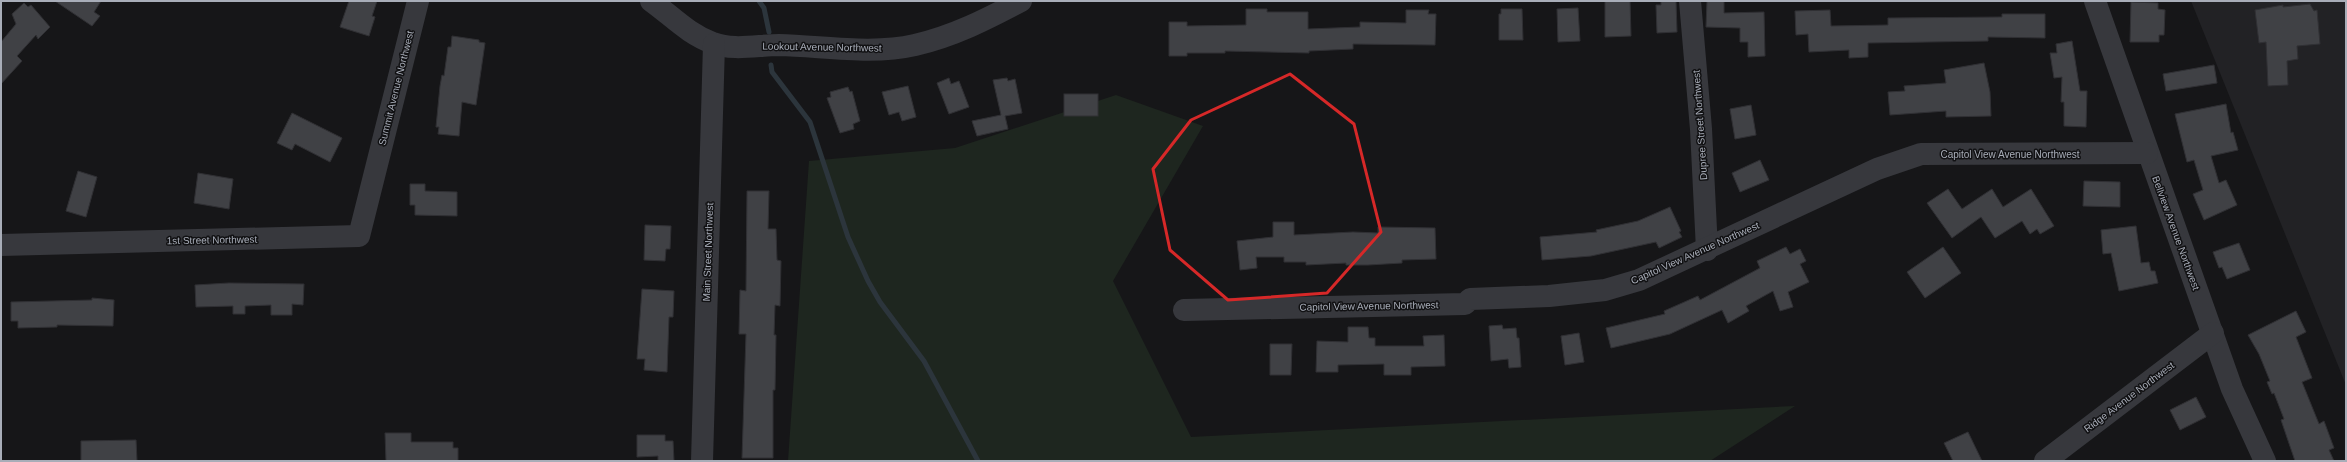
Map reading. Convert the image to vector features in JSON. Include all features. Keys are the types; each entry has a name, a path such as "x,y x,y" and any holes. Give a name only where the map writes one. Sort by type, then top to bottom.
{"street":[{"name":"Summit Avenue Northwest","path":"374,175 418,1"},
{"name":"Lookout Avenue Northwest","path":"651,1 689,32 714,44 731,46 778,45 880,49 914,45 964,31 1021,1"},
{"name":"Dupree Street Northwest","path":"1690,1 1701,129 1707,250"},
{"name":"Bellview Avenue Northwest","path":"2095,1 2147,154 2232,388 2265,461"},
{"name":"Main Street Northwest","path":"702,461 714,44"},
{"name":"Capitol View Avenue Northwest","path":"1184,310 1465,304 1470,299 1549,296 1605,290 1639,280 1707,250 1877,169 1921,154 2147,154"},
{"name":"1st Street Northwest","path":"1,245 359,236 374,175"},
{"name":"Ridge Avenue Northwest","path":"2045,461 2213,333"}],"highlighted area":[{"path":"1290,74 1354,124 1381,232 1327,293 1228,300 1170,250 1153,169 1191,120"}],"shaded area":[{"path":"2191,1 2346,1 2346,385"},
{"path":"1116,95 1203,126 1113,281 1191,437 1795,406 1710,461 788,461 809,161 955,148"}],"building":[{"path":"55,1 101,1 94,12 100,16 92,26"},
{"path":"349,1 377,1 372,16 375,17 369,36 340,27"},
{"path":"1605,1 1630,1 1631,36 1605,37"},
{"path":"1661,1 1676,1 1677,32 1657,33 1656,5 1661,5"},
{"path":"1707,1 1724,1 1724,13 1764,12 1765,56 1748,57 1748,42 1740,42 1740,28 1706,27"},
{"path":"2131,2 2158,3 2158,9 2165,10 2164,35 2159,35 2159,42 2130,42"},
{"path":"24,3 28,7 31,5 50,27 38,39 36,35 17,56 22,61 1,84 1,42 16,24 12,14"},
{"path":"2310,4 2314,11 2317,10 2320,44 2297,46 2298,59 2287,61 2288,85 2268,86 2266,42 2259,43 2255,10 2283,5 2283,7"},
{"path":"1578,8 1580,41 1558,42 1557,9"},
{"path":"1246,9 1267,9 1267,12 1308,12 1308,29 1360,27 1360,22 1406,23 1406,10 1429,10 1428,14 1436,14 1435,45 1353,44 1353,49 1309,51 1309,53 1225,51 1225,53 1187,53 1187,56 1169,56 1169,22 1187,22 1187,26 1246,25"},
{"path":"1501,9 1522,9 1523,40 1499,40 1499,14 1501,14"},
{"path":"1830,10 1831,26 1888,25 1888,18 2002,17 2002,14 2045,14 2045,38 1988,37 1988,41 1868,43 1868,57 1849,58 1849,50 1809,52 1808,34 1796,35 1795,11"},
{"path":"452,36 479,40 479,42 485,43 476,105 462,102 459,136 438,134 439,127 436,127 440,86 442,75 444,76 448,47 451,47"},
{"path":"2072,41 2080,91 2087,91 2086,127 2064,126 2064,102 2061,102 2062,77 2054,78 2050,53 2057,53 2056,44"},
{"path":"1984,63 1990,92 1991,116 1946,117 1946,111 1890,115 1888,92 1905,91 1904,86 1946,83 1944,70"},
{"path":"2214,65 2217,83 2166,91 2163,74"},
{"path":"949,78 951,84 959,81 969,107 949,114 937,83"},
{"path":"1007,78 1008,81 1015,79 1022,113 1005,116 1008,129 977,136 972,121 1001,115 993,80"},
{"path":"908,86 916,117 902,121 899,112 889,115 882,92"},
{"path":"848,87 850,92 852,91 860,121 853,124 854,129 840,133 827,98 831,97 830,92"},
{"path":"1064,94 1098,94 1098,116 1064,116"},
{"path":"2226,104 2231,133 2233,132 2238,150 2211,156 2219,183 2226,180 2237,205 2204,220 2193,194 2203,190 2194,160 2187,162 2175,114"},
{"path":"1751,105 1756,135 1735,139 1730,109"},
{"path":"292,113 342,138 330,162 295,144 292,150 277,143"},
{"path":"1760,160 1769,180 1740,192 1732,173"},
{"path":"78,171 97,177 86,217 66,211"},
{"path":"198,173 233,179 229,209 194,203"},
{"path":"2084,181 2120,182 2120,207 2083,206"},
{"path":"410,184 425,184 425,191 457,192 457,216 415,215 415,205 410,205"},
{"path":"1948,189 1962,209 1992,189 2003,207 2031,189 2054,226 2040,234 2037,229 2030,234 2022,221 1995,238 1981,217 1952,238 1927,203"},
{"path":"747,191 769,191 768,229 776,229 777,260 781,261 780,306 775,305 774,335 776,335 775,390 773,390 773,458 742,458 746,334 739,334 740,290 746,291"},
{"path":"1670,207 1681,231 1679,232 1682,237 1659,248 1656,242 1591,256 1542,260 1540,237 1597,232 1596,230 1638,221"},
{"path":"1273,222 1294,222 1294,235 1353,232 1378,233 1378,227 1435,228 1436,259 1402,260 1402,263 1368,265 1346,265 1346,263 1306,265 1306,262 1284,262 1284,257 1256,257 1257,268 1240,270 1237,241 1273,237"},
{"path":"645,225 671,226 670,249 666,249 665,261 644,260"},
{"path":"2136,226 2141,263 2149,262 2151,271 2155,271 2158,283 2119,291 2111,253 2103,254 2101,230"},
{"path":"2239,243 2250,270 2227,279 2222,267 2219,268 2213,252"},
{"path":"1786,247 1790,254 1800,249 1806,261 1800,264 1809,282 1788,292 1793,307 1780,311 1773,291 1746,306 1749,311 1728,323 1722,310 1670,334 1611,348 1606,328 1665,314 1664,311 1698,296 1700,300 1760,268 1757,261"},
{"path":"1943,247 1961,273 1925,298 1907,272"},
{"path":"229,283 304,284 303,305 292,304 292,315 271,315 271,305 245,306 245,314 233,314 233,306 196,307 195,285"},
{"path":"642,289 674,291 673,317 669,317 667,372 644,370 645,359 637,359"},
{"path":"92,298 114,300 113,326 57,325 57,327 18,328 18,321 11,321 11,302 92,300"},
{"path":"2296,311 2306,332 2296,337 2312,378 2302,382 2319,424 2324,421 2334,448 2329,450 2334,461 2295,461 2281,420 2284,419 2274,393 2272,394 2267,382 2270,381 2259,354 2248,335"},
{"path":"1502,325 1503,329 1516,328 1517,338 1519,338 1521,367 1509,368 1508,359 1491,361 1489,326"},
{"path":"1348,327 1368,327 1369,338 1375,338 1375,346 1424,346 1423,336 1444,335 1445,366 1411,367 1411,375 1384,375 1384,364 1338,365 1338,372 1316,372 1317,341 1348,342"},
{"path":"1579,333 1584,362 1565,365 1561,336"},
{"path":"1270,344 1292,344 1291,375 1270,375"},
{"path":"2196,397 2206,417 2180,430 2170,410"},
{"path":"1968,432 1982,461 1953,461 1944,443"},
{"path":"385,433 411,433 411,442 453,442 453,448 458,448 458,461 386,461"},
{"path":"637,435 665,435 665,441 673,441 674,461 658,461 658,456 637,457"},
{"path":"136,440 137,461 81,461 81,441"}],"waterway":[{"path":"759,1 764,8 769,32"},
{"path":"771,65 772,72 810,122 848,237 868,281 880,302 924,361 978,461"}]}
